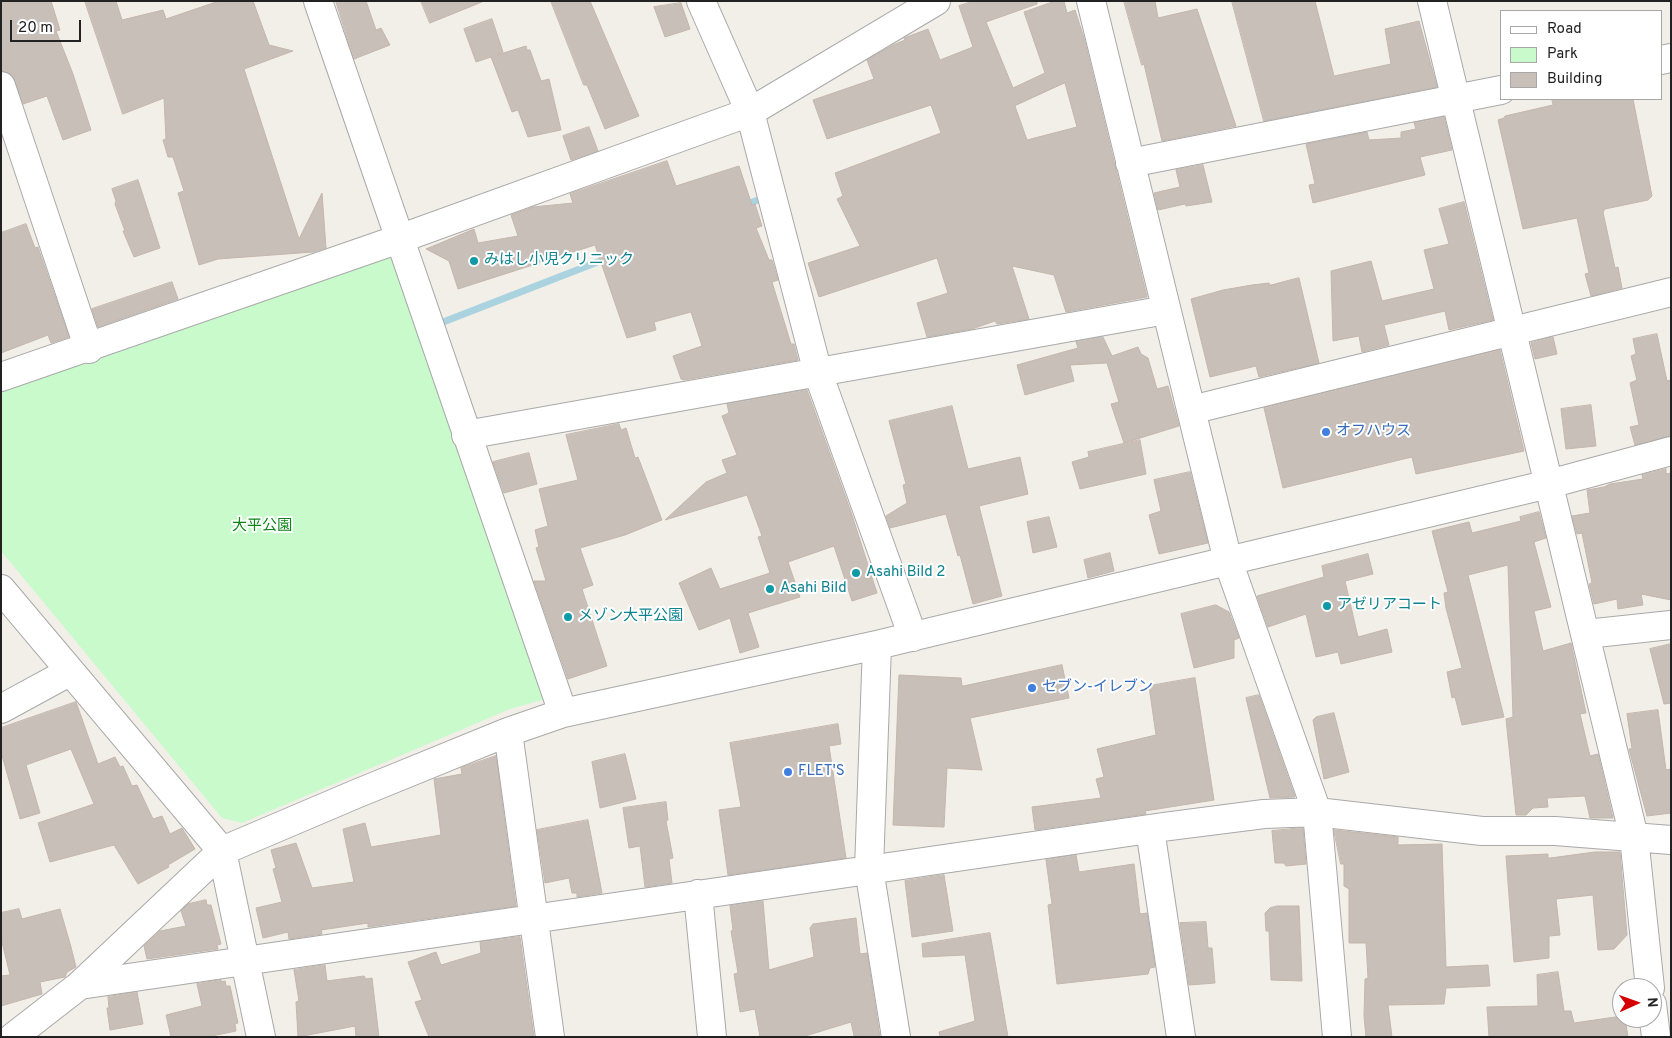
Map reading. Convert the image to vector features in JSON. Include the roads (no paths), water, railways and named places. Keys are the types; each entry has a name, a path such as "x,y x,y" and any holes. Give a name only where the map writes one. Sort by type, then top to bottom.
{"street":[{"path":"318,1 563,713"},
{"path":"701,1 750,112 818,373 913,637"},
{"path":"1,377 89,349 399,240 750,112 936,1"},
{"path":"1090,1 1228,561 1318,812 1337,1037"},
{"path":"1432,1 1634,836 1649,978"},
{"path":"1,86 89,349"},
{"path":"1130,163 1500,90"},
{"path":"1191,410 1671,292"},
{"path":"466,435 1166,310"},
{"path":"13,1037 80,986 222,851 508,732 563,713 913,637 1549,484 1671,451"},
{"path":"1,589 69,672 222,851 261,1037"},
{"path":"1586,634 1671,625"},
{"path":"877,645 869,869 896,1037"},
{"path":"1,709 69,672"},
{"path":"508,732 550,1037"},
{"path":"80,986 869,869 1264,814 1318,812 1482,830 1555,831 1671,840"},
{"path":"1150,829 1181,1037"},
{"path":"698,894 712,1037"}],"waterway":[{"path":"744,205 761,199"},
{"path":"438,324 608,258"}],"place":[{"name":"みはし小児クリニック","path":"474,261"},
{"name":"オフハウス","path":"1326,432"},
{"name":"Asahi Bild 2","path":"856,573"},
{"name":"Asahi Bild","path":"770,589"},
{"name":"アゼリアコート","path":"1327,606"},
{"name":"メゾン大平公園","path":"568,617"},
{"name":"セブン-イレブン","path":"1032,688"},
{"name":"FLET'S","path":"788,772"}],"park label":[{"name":"大平公園","path":"262,527"}]}
